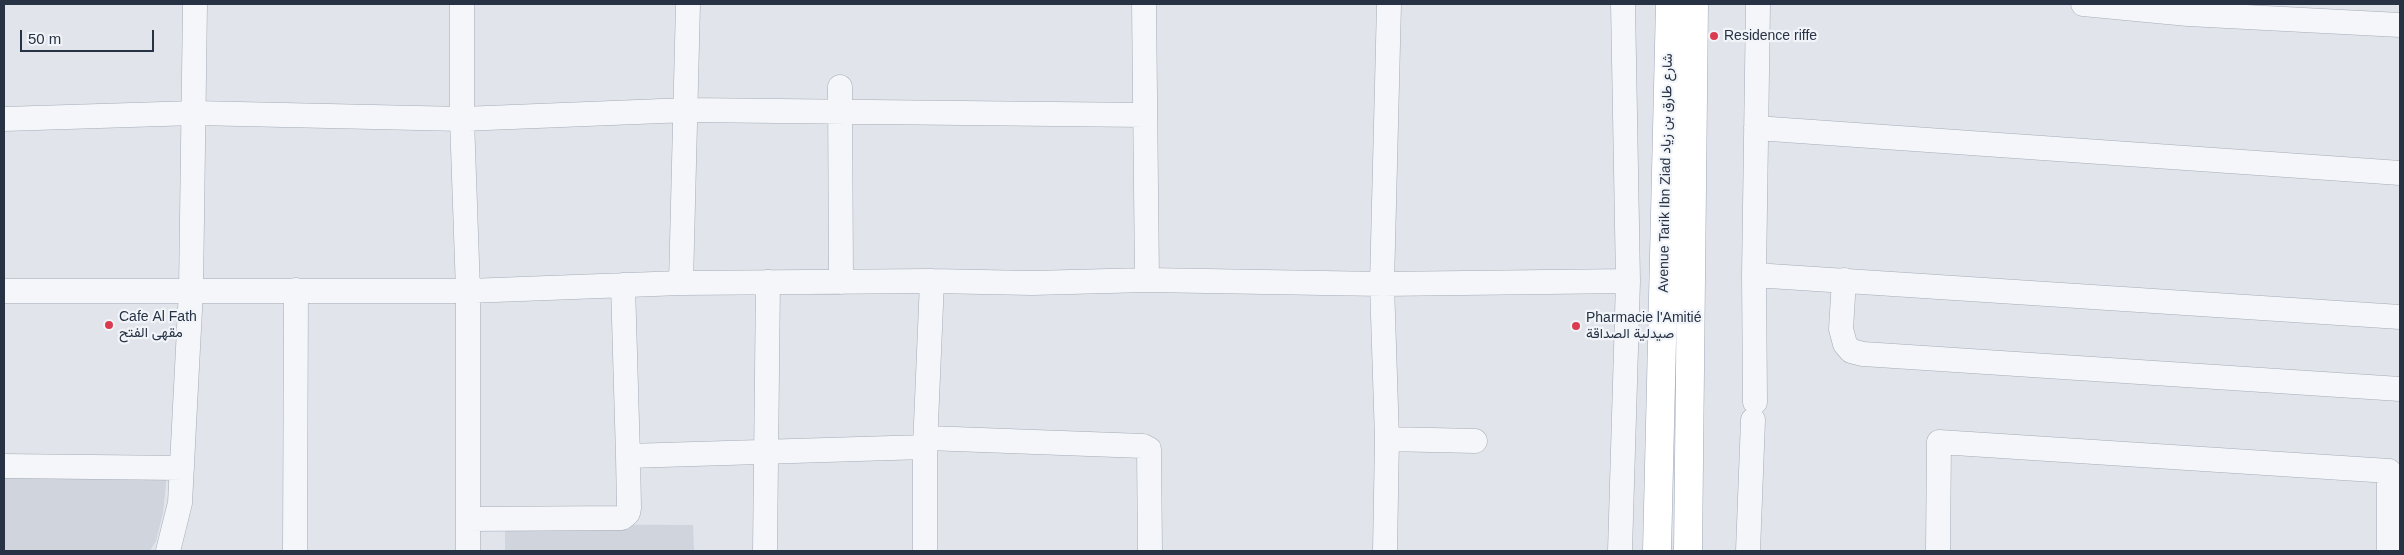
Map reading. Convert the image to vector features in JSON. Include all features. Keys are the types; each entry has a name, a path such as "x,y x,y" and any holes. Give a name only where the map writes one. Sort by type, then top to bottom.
{"main road":[{"name":"Avenue Tarik Ibn Ziad شارع طارق بن زياد","path":"1657,551 1670,4"},
{"name":"Avenue Tarik Ibn Ziad شارع طارق بن زياد","path":"1688,551 1694,4"}],"street":[{"path":"168,551 178,517 191,290 195,114 195,4"},
{"path":"462,4 462,119 468,290 468,551"},
{"path":"681,283 687,110 688,4"},
{"path":"1144,4 1147,280"},
{"path":"1385,551 1387,439 1382,284 1389,4"},
{"path":"1620,551 1628,281 1623,4"},
{"path":"1748,551 1754,411 1758,4"},
{"path":"2082,4 2188,14 2400,25"},
{"path":"840,88 841,282"},
{"path":"4,119 195,114 462,119 687,110 1146,116"},
{"path":"1756,128 2400,173"},
{"path":"1754,276 1844,280 2400,317"},
{"path":"4,291 468,290 768,282 932,281 1032,283 1147,280 1382,284 1628,281"},
{"path":"1844,280 1841,329 1845,344 1851,351 1863,354 2400,389"},
{"path":"925,551 926,442 932,281"},
{"path":"765,551 768,282"},
{"path":"468,519 622,518 628,513 623,285"},
{"path":"296,290 296,551"},
{"path":"1387,439 1475,441"},
{"path":"628,456 765,452 926,442 1143,446 1149,449 1150,551"},
{"path":"1938,551 1938,442 2389,471 2389,551"},
{"path":"4,466 182,468"}],"shaded area":[{"path":"4,470 167,474 163,513 156,541 150,551 4,551"},
{"path":"505,524 693,525 694,551 505,551"}],"place":[{"name":"Residence riffe","path":"1714,36"},
{"name":"Cafe Al Fath مقهى الفتح","path":"109,325"},
{"name":"Pharmacie l'Amitié صيدلية الصداقة","path":"1576,326"}]}
